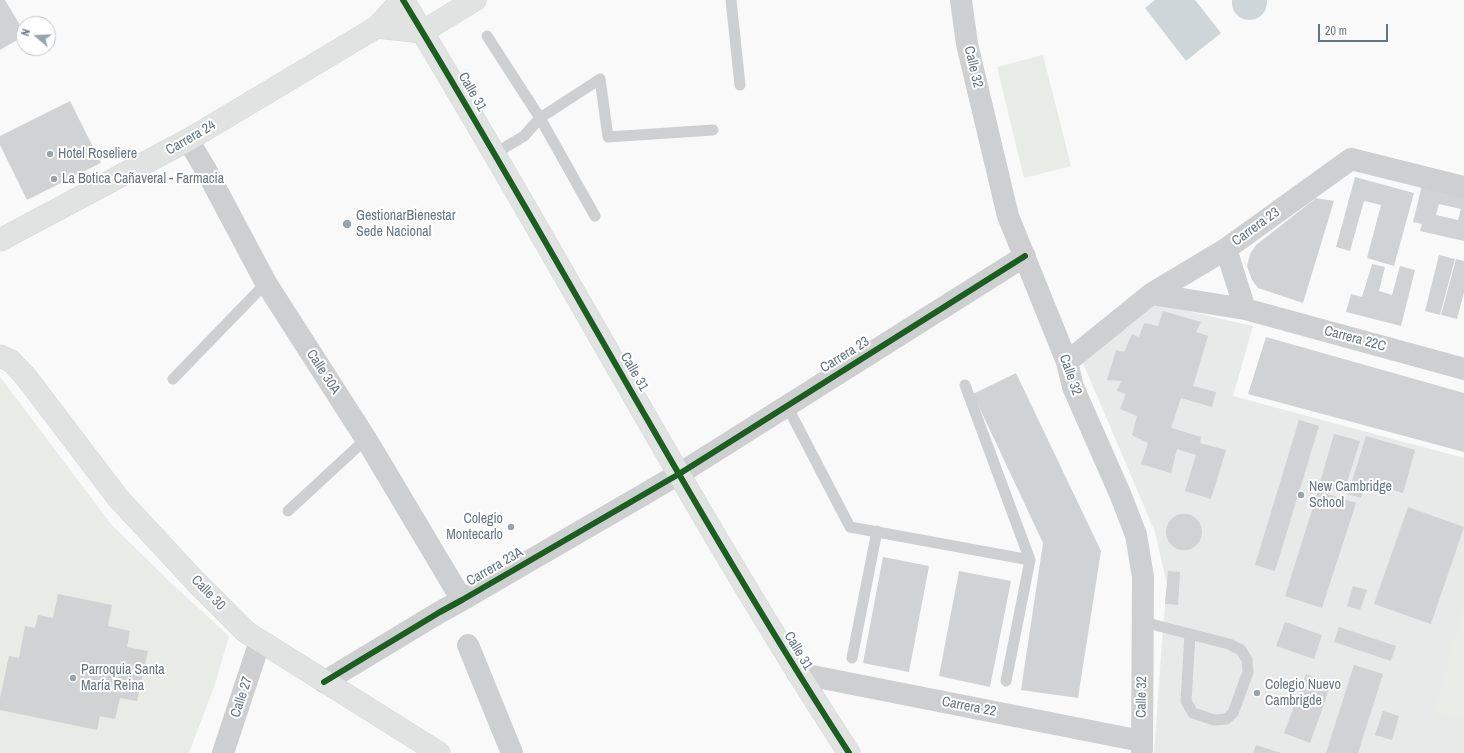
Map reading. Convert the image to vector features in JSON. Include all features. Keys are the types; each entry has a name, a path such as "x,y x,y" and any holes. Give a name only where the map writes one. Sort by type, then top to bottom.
{"street":[{"name":"Carrera 24","path":"0,240 188,140 377,28 403,0"},
{"name":"Calle 31","path":"403,0 679,474 797,673 849,753"},
{"path":"377,28 422,32 475,0"},
{"name":"Calle 32","path":"961,0 967,44 1008,216 1067,362 1074,387 1121,496 1136,535 1143,577 1141,747"},
{"name":"Calle 30A","path":"188,140 206,170 266,283 366,439 462,600"},
{"name":"Carrera 23","path":"1067,362 1151,294 1226,249 1351,159 1464,187"},
{"path":"1226,249 1245,309"},
{"name":"Carrera 23","path":"679,474 1025,256"},
{"name":"Carrera 22C","path":"1151,294 1245,309 1464,369"},
{"name":"Calle 30","path":"0,356 11,361 26,377 118,498 196,582 246,632 439,753"},
{"name":"Carrera 23A","path":"324,682 440,612 679,474"},
{"name":"Calle 27","path":"223,753 260,641"},
{"path":"468,644 512,753"},
{"name":"Carrera 22","path":"797,673 1141,747"}],"lane":[{"path":"731,0 740,85"},
{"path":"487,36 540,118 595,216"},
{"path":"494,154 524,136 540,118 600,78 608,137 713,130"},
{"path":"173,379 266,283"},
{"path":"965,384 1030,560 1006,681"},
{"path":"787,406 850,527 1030,560"},
{"path":"288,511 366,439"},
{"path":"852,658 877,531"},
{"path":"1143,622 1190,634 1229,644 1241,650 1247,660 1248,672 1233,713 1226,719 1214,720 1193,712 1186,701 1190,634"}],"shaded area":[{"path":"1155,0 1195,0 1221,33 1186,61 1145,8"},
{"path":"1232,0 1267,0 1266,9 1262,15 1256,19 1242,19 1233,9"},
{"path":"1043,55 1071,166 1024,178 997,67"},
{"name":"New Cambridge School","path":"1156,304 1253,326 1233,396 1464,458 1464,753 1154,753 1167,585 1155,532 1083,363"},
{"path":"0,377 111,524 170,582 229,636 215,684 189,753 0,753"},
{"path":"1464,602 1464,720 1434,712"}],"building":[{"path":"0,0 5,0 16,19 16,41 0,50"},
{"name":"Hotel Roseliere","path":"70,101 101,163 27,200 0,145 0,136"},
{"path":"1355,177 1414,193 1394,266 1367,258 1381,205 1364,201 1350,251 1336,247"},
{"path":"1423,181 1464,191 1464,241 1420,231 1422,224 1413,222","holes":["1439,204 1461,209 1458,220 1436,215"]},
{"path":"1316,198 1334,201 1303,303 1258,288 1252,280 1247,266 1250,254 1256,245"},
{"path":"1439,255 1455,259 1440,315 1425,311"},
{"path":"1456,259 1464,261 1464,292 1457,319 1441,315"},
{"path":"1372,264 1385,267 1379,291 1392,295 1400,266 1415,270 1401,326 1346,312 1351,294 1362,297"},
{"path":"1163,311 1201,322 1196,332 1208,336 1193,386 1216,392 1212,407 1181,398 1171,428 1201,437 1200,443 1226,450 1211,499 1185,491 1196,455 1177,449 1171,473 1141,464 1148,443 1132,435 1137,416 1120,409 1126,394 1117,391 1121,381 1107,380 1116,350 1124,352 1132,334 1139,337 1144,323 1158,326"},
{"path":"1266,337 1464,393 1464,452 1248,394"},
{"path":"1016,373 1101,551 1078,698 1021,690 1043,543 973,394"},
{"path":"1299,420 1319,426 1275,571 1255,565"},
{"path":"1334,434 1360,441 1344,492 1319,486"},
{"path":"1366,436 1415,450 1403,493 1366,481 1361,498 1348,494"},
{"path":"1318,491 1356,503 1322,608 1285,596"},
{"path":"1408,507 1464,527 1431,624 1374,604"},
{"path":"1184,514 1194,517 1199,522 1202,532 1199,542 1194,547 1184,550 1174,547 1169,542 1166,532 1169,522 1174,517"},
{"path":"883,557 929,566 909,672 863,663"},
{"path":"959,571 1011,581 990,687 939,676"},
{"path":"1168,571 1180,572 1178,605 1165,604"},
{"path":"1353,586 1367,590 1360,610 1347,606"},
{"name":"Parroquia Santa María Reina","path":"58,594 112,605 108,626 130,631 127,647 148,651 137,701 120,698 115,719 100,716 97,730 0,710 0,698 9,656 19,658 25,626 35,628 38,615 53,618"},
{"path":"1285,622 1322,635 1314,659 1276,646"},
{"path":"1339,627 1396,646 1391,661 1334,642"},
{"path":"1354,665 1383,674 1358,753 1326,753"},
{"path":"1306,674 1331,684 1310,743 1284,733"},
{"path":"1383,711 1399,716 1392,740 1375,735"},
{"path":"1256,745 1281,753 1253,753"}],"cycle path":[{"path":"403,0 514,188 678,473 790,661 849,753"},
{"path":"324,682 440,612 679,474 1025,256"}],"place":[{"name":"Hotel Roseliere","path":"50,154"},
{"name":"La Botica Cañaveral - Farmacia","path":"54,179"},
{"name":"GestionarBienestar Sede Nacional","path":"347,224"},
{"name":"New Cambridge School","path":"1301,495"},
{"name":"Colegio Montecarlo","path":"511,527"},
{"name":"Parroquia Santa María Reina","path":"73,678"},
{"name":"Colegio Nuevo Cambrigde","path":"1257,693"}]}
